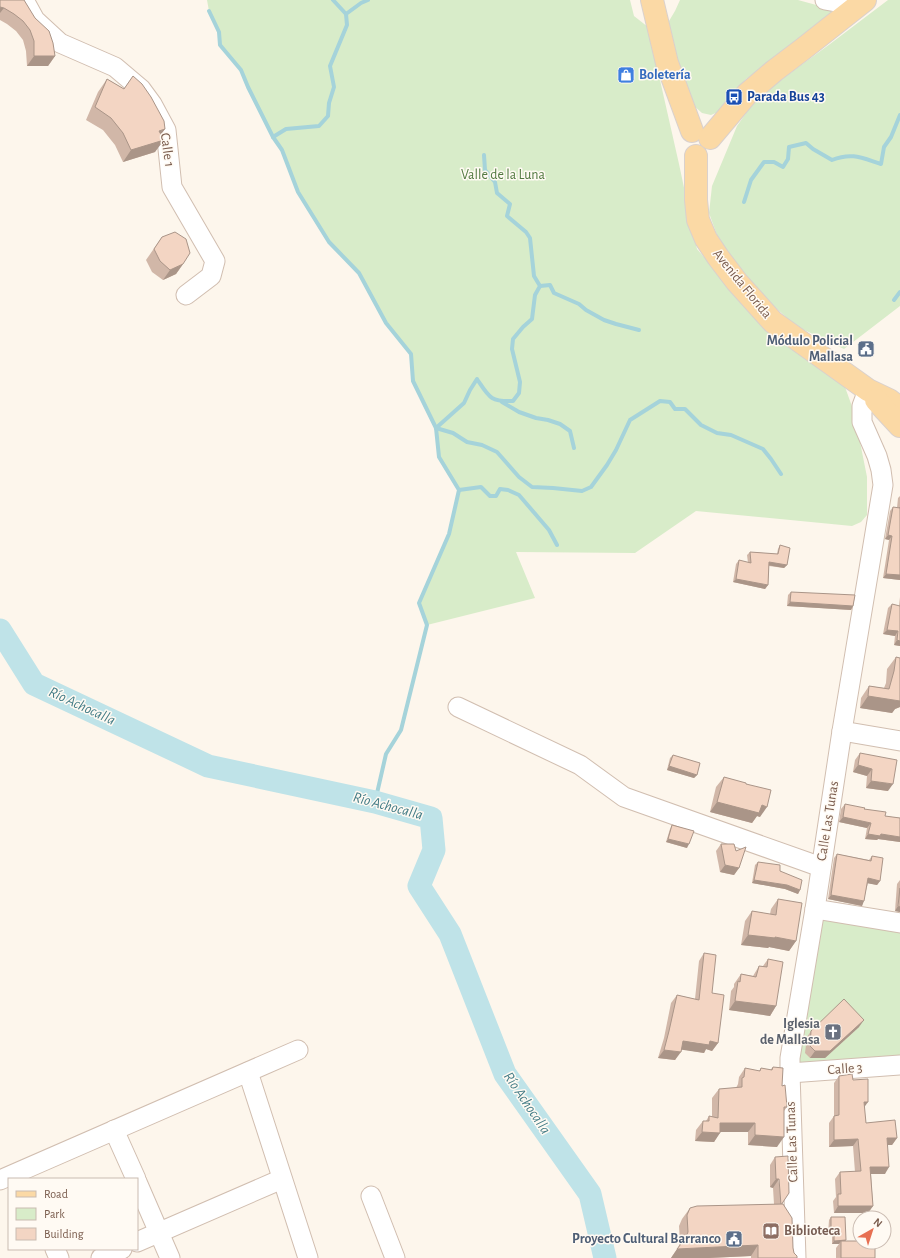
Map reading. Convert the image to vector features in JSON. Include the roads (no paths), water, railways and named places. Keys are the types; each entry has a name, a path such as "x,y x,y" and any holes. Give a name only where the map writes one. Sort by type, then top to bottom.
{"main road":[{"path":"652,0 667,62 701,134 774,70 861,3"},
{"name":"Avenida Florida","path":"701,134 686,136 684,144 688,152 696,156 696,200 698,220 706,239 718,257 737,282 773,322 868,390 890,400 900,408"},
{"name":"Avenida Florida","path":"868,390 882,408 900,426"}],"street":[{"name":"Calle 1","path":"24,0 35,20 60,43 115,67 141,89 152,104 166,130 172,187 215,261 211,276 186,295"},
{"path":"825,0 861,3"},
{"name":"Calle Las Tunas","path":"796,1258 790,1058 815,909 842,730 883,485 877,456 862,422 862,406 868,390"},
{"path":"458,707 580,765 624,797 821,867"},
{"path":"842,730 900,741"},
{"path":"815,909 900,923"},
{"path":"9,1178 23,1175 114,1130 298,1050"},
{"name":"Calle 3","path":"790,1072 900,1065"},
{"path":"248,1072 308,1258"},
{"path":"114,1130 136,1178"},
{"path":"138,1242 282,1178"},
{"path":"138,1184 170,1258"},
{"path":"371,1196 395,1258"},
{"path":"101,1258 120,1250"}],"waterway":[{"path":"333,0 346,14"},
{"path":"368,0 361,3 346,14 347,25 330,66 334,87 329,103 328,116 319,126 286,129 273,137 282,150 298,192 329,242 359,273 386,323 411,354 413,381 436,428 439,457 459,490 449,534 419,603 427,625 401,730 386,754 375,802"},
{"path":"209,11 219,32 220,45 241,70 273,137"},
{"path":"744,202 751,180 764,162 774,162 783,167 788,159 789,147 806,143 832,160 845,156 851,156 881,164 884,147 891,137 900,115"},
{"path":"436,428 464,403 477,379 484,390 491,397 499,401 513,401 519,393 520,382 512,349 513,339 532,319 535,295 540,286 534,276 530,238 526,232 507,216 510,204 497,193 495,182 485,170 484,155"},
{"path":"540,286 550,285 554,293 579,304 586,310 604,320 639,330"},
{"path":"894,300 900,292"},
{"path":"436,428 453,433 467,442 482,445 497,452 519,477 532,487 582,491 591,487 607,465 630,420 660,401 670,402 675,409 685,409 701,425 717,433 731,435 763,449 781,474"},
{"path":"502,402 519,412 560,424 570,431 574,448"},
{"path":"459,490 481,487 490,496 496,496 500,489 508,490 519,495 549,530 557,545"},
{"name":"Río Achocalla","path":"0,630 34,684 208,766 375,802 431,818 434,850 419,886 450,934 505,1074 590,1194 605,1258"}],"place":[{"name":"Boletería","path":"626,75"},
{"name":"Parada Bus 43","path":"734,97"},
{"name":"Módulo Policial Mallasa","path":"866,349"},
{"name":"Iglesia de Mallasa","path":"833,1032"},
{"name":"Biblioteca","path":"771,1231"},
{"name":"Proyecto Cultural Barranco","path":"734,1239"}],"park label":[{"name":"Valle de la Luna","path":"503,175"}]}
